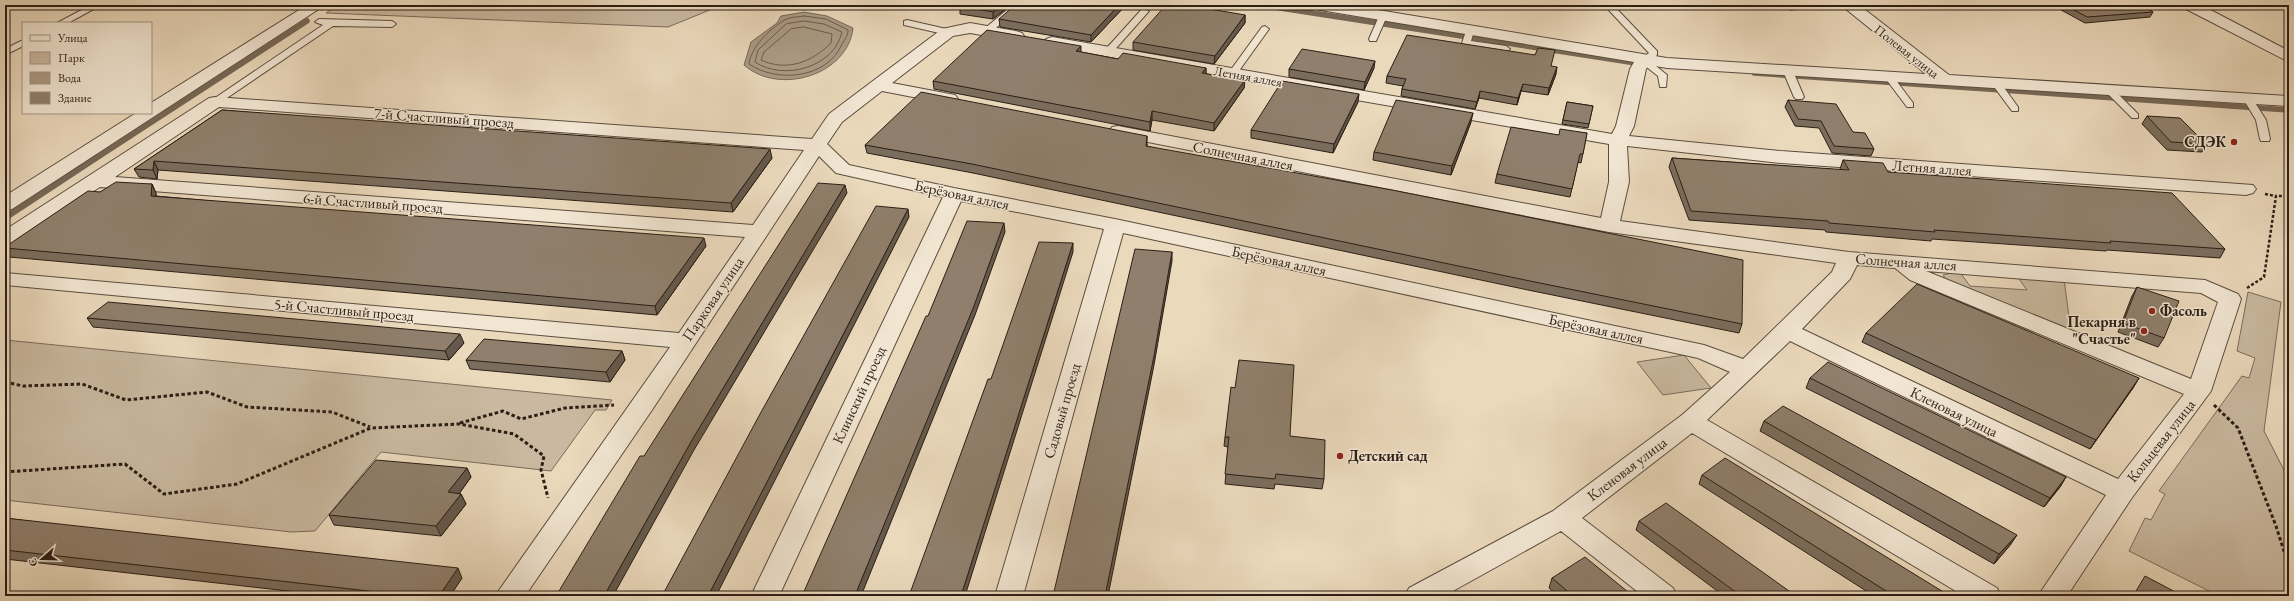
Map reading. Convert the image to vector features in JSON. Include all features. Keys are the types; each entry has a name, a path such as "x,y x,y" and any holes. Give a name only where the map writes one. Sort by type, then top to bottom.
{"street":[{"path":"152,110 317,5"},
{"path":"1320,5 1644,61 2289,102"},
{"name":"Полевая улица","path":"1849,5 1946,81"},
{"path":"2189,5 2289,58"},
{"name":"Летняя аллея","path":"948,32 970,28 1618,140 1781,157 2246,189"},
{"name":"Парковая улица","path":"509,596 643,404 835,118 948,32"},
{"path":"1609,226 1619,182 1618,140 1627,118 1638,69 1644,61"},
{"path":"878,85 963,102"},
{"path":"5,239 215,102"},
{"name":"7-й Счастливый проезд","path":"215,102 816,145"},
{"path":"5,205 146,114"},
{"name":"Солнечная аллея","path":"1103,129 1609,226 1849,258 2205,287 2230,299"},
{"name":"Берёзовая аллея","path":"816,145 843,169 954,194 1115,225 1704,352 1747,370"},
{"name":"6-й Счастливый проезд","path":"96,181 758,232"},
{"name":"Клинский проезд","path":"765,596 954,194"},
{"name":"Садовый проезд","path":"1009,596 1115,225"},
{"name":"Кленовая улица","path":"1419,596 1563,518 1691,421 1787,331 1842,274 1849,258"},
{"path":"1900,261 1918,275 2200,391"},
{"name":"5-й Счастливый проезд","path":"5,279 684,341"},
{"name":"Кольцевая улица","path":"2052,596 2122,492 2200,391 2230,299"},
{"name":"Кленовая улица","path":"1787,331 2122,492"},
{"path":"1691,421 1987,596"},
{"path":"1563,518 1663,596"}],"lane":[{"path":"63,22 97,5"},
{"path":"987,31 1018,5"},
{"path":"1608,5 1654,53 1644,61 1662,75 1663,85"},
{"path":"1108,52 1145,11"},
{"path":"1373,39 1383,16"},
{"path":"319,22 392,24"},
{"path":"907,22 948,32"},
{"path":"215,102 330,23"},
{"path":"1232,73 1265,29"},
{"path":"1470,31 1466,43 1506,49"},
{"path":"5,52 22,44"},
{"path":"1788,71 1800,97"},
{"path":"1889,77 1910,105"},
{"path":"1997,84 2015,109"},
{"path":"2110,91 2134,116"},
{"path":"2250,100 2261,120 2265,139"}],"path":[{"path":"2230,299 2264,278 2276,196 2289,196"},
{"path":"5,382 23,386 82,384 126,400 207,392 248,407 332,412 371,428"},
{"path":"2200,391 2238,428 2276,526 2289,567"},
{"path":"459,424 504,411 521,419 565,408 643,404"},
{"path":"5,472 125,464 164,494 237,484 371,428 459,424 514,434 544,456 541,470 548,498 566,515"}],"green space":[{"path":"338,5 722,5 668,27 326,13"},
{"path":"1959,271 1970,286 2027,290 2016,275 2064,279 2071,332 1949,284 1943,275"},
{"path":"2248,292 2281,302 2264,431 2289,480 2289,596 2219,596 2129,551 2145,518 2151,520 2165,494 2159,491 2242,376 2249,378 2255,358 2237,351"},
{"path":"5,340 612,400 606,410 595,410 551,471 381,452 315,531 291,532 5,500"},
{"path":"1684,355 1711,388 1663,395 1637,362"}],"water":[{"path":"804,12 827,16 853,28 848,44 839,58 826,69 810,76 793,79 775,79 759,74 744,65 751,42 777,23 781,16"}],"building":[{"path":"1001,5 993,12 960,6"},
{"path":"1015,5 1119,5 1091,35 999,19"},
{"path":"1166,5 1186,5 1245,15 1215,56 1133,42"},
{"path":"2065,5 2141,5 2153,12 2087,17"},
{"path":"987,30 1081,46 1076,51 1118,59 1123,53 1206,68 1202,73 1245,80 1214,123 1152,111 1150,122 933,81"},
{"path":"1407,35 1535,55 1538,48 1555,50 1551,66 1557,67 1549,88 1523,84 1518,98 1480,91 1477,102 1402,89 1406,79 1387,76"},
{"path":"1302,49 1375,61 1365,82 1289,69"},
{"path":"1282,81 1359,94 1334,144 1251,130"},
{"path":"921,92 1147,136 1146,146 1392,190 1743,260 1742,324 972,164 865,145"},
{"path":"1396,100 1473,113 1452,166 1374,152"},
{"path":"1788,100 1836,104 1853,132 1865,133 1874,149 1834,146 1821,121 1798,119"},
{"path":"1567,102 1593,106 1589,124 1563,120"},
{"path":"222,110 770,149 731,203 154,161 153,170 134,169"},
{"path":"2147,116 2180,118 2206,144 2171,142"},
{"path":"1511,127 1559,135 1560,129 1587,133 1583,154 1580,154 1572,189 1497,174"},
{"path":"1672,158 1849,170 1843,160 1883,163 1888,172 2172,193 2225,249 2110,241 2111,243 1934,230 1935,232 1829,223 1828,221 1691,211"},
{"path":"116,182 152,184 151,196 704,238 655,306 5,248 88,191 100,192"},
{"path":"818,183 845,185 692,440 604,596 556,596 640,456 644,456"},
{"path":"876,206 908,209 708,596 662,596 760,414"},
{"path":"967,221 1004,223 974,306 856,593 859,593 858,596 802,596 926,316 928,316"},
{"path":"1039,242 1073,243 961,596 909,596 988,379 991,379"},
{"path":"1135,249 1172,252 1154,356 1105,596 1053,596"},
{"path":"1917,284 2139,378 2096,440 1866,333"},
{"path":"2137,287 2179,301 2164,338 2123,323"},
{"path":"108,302 460,334 445,351 87,318"},
{"path":"484,339 622,351 606,372 466,360"},
{"path":"1239,360 1294,365 1290,436 1325,440 1324,479 1276,474 1275,479 1225,474 1229,437 1225,437 1231,387 1235,388"},
{"path":"1828,362 2066,477 2050,498 1810,378"},
{"path":"1783,406 2017,535 1999,554 1764,421"},
{"path":"1725,458 1950,596 1894,596 1702,475"},
{"path":"376,460 467,468 448,492 461,494 436,526 329,515"},
{"path":"1666,503 1796,596 1741,596 1639,521"},
{"path":"5,518 458,568 439,596 413,596 5,550"},
{"path":"1585,557 1633,596 1573,596 1552,578"},
{"path":"2145,576 2183,596 2133,596"}],"waterway":[{"path":"1261,5 1642,64"},
{"path":"95,159 307,21"},
{"path":"1754,73 2289,110"},
{"path":"5,218 96,158"}],"place":[{"name":"СДЭК","path":"2234,142"},
{"name":"Фасоль","path":"2152,311"},
{"name":"Пекарня в \"Счастье\"","path":"2144,331"},
{"name":"Детский сад","path":"1340,456"}]}
